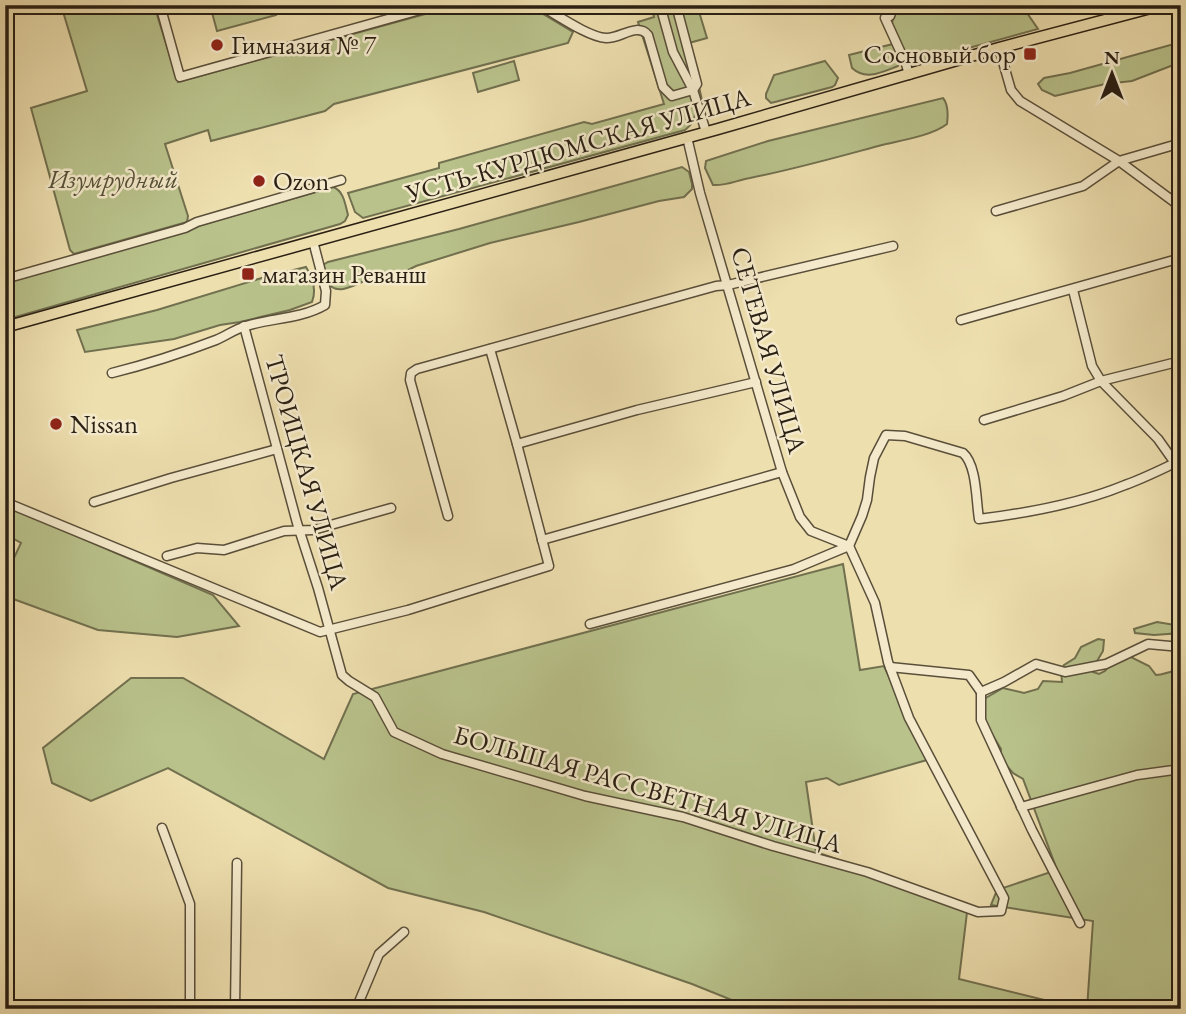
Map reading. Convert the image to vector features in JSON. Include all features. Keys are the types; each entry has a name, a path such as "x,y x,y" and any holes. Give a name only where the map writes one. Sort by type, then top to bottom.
{"main road":[{"name":"УСТЬ-КУРДЮМСКАЯ УЛИЦА","path":"5,327 999,48 1162,5"}],"street":[{"path":"160,5 180,77 438,5"},
{"path":"539,5 604,38 644,31 648,35 663,87 672,96 692,90 697,84 676,5"},
{"path":"660,5 673,52 692,90 706,132"},
{"path":"894,5 890,16 885,18 909,75"},
{"path":"999,48 1011,90 1020,101 1119,161 1181,207"},
{"name":"СЕТЕВАЯ УЛИЦА","path":"687,137 700,193 782,472 800,517 811,531 849,546"},
{"path":"996,211 1083,186 1119,161 1181,143"},
{"path":"5,279 341,180"},
{"path":"112,373 186,352 225,337 244,326 301,314 325,305 326,291 313,241"},
{"path":"448,516 410,380 411,373 417,369 716,286 893,246"},
{"path":"961,320 1181,258"},
{"path":"590,624 794,569 849,546 867,500 874,458 886,435 905,436 963,453 970,459 979,519 1070,503 1124,486 1175,463 1158,439 1101,381 1092,366 1073,289"},
{"name":"ТРОИЦКАЯ УЛИЦА","path":"244,326 330,630"},
{"path":"5,502 320,632 408,610 549,566 490,349"},
{"path":"984,420 1063,396 1101,381 1181,361"},
{"path":"1171,364 1181,373"},
{"path":"517,443 637,410 756,382"},
{"path":"94,502 277,449"},
{"path":"542,540 782,472"},
{"path":"167,556 200,548 224,550 284,531 313,530 391,508"},
{"path":"849,546 875,603 890,667 969,675 981,692 981,720 1021,807 1080,923"},
{"name":"БОЛЬШАЯ РАССВЕТНАЯ УЛИЦА","path":"330,630 342,675 375,697 394,732 442,754 585,796 683,817 772,846 867,872 978,912 1002,911 1004,898 909,718 890,667"},
{"path":"981,692 1035,664 1065,672 1106,664 1148,644 1181,647"},
{"path":"1021,807 1137,775 1181,769"},
{"path":"162,828 190,904 190,1009"},
{"path":"235,1009 237,863"},
{"path":"356,1009 379,954 404,932"}],"green space":[{"name":"Изумрудный","path":"61,5 154,5 178,82 458,5 528,5 573,32 568,43 334,104 325,111 211,141 208,130 165,144 188,216 187,222 74,254 70,250 31,108 87,91"},
{"path":"210,5 273,5 276,15 217,31"},
{"path":"651,5 656,5 669,48 694,104 694,120 685,130 363,218 355,212 348,193 439,168 439,163 584,122 592,124 664,104 638,22 654,17"},
{"path":"663,5 697,5 707,38 689,43 704,109 676,50"},
{"path":"896,5 1014,5 1027,13 1038,29 914,63 907,60 892,23"},
{"path":"1181,42 1181,62 1132,81 1105,84 1055,96 1042,90 1038,84 1044,78"},
{"path":"893,44 901,60 898,66 868,75 852,68 849,55"},
{"path":"514,61 519,80 478,92 473,73"},
{"path":"825,61 838,78 832,87 771,103 766,98 774,75"},
{"path":"943,98 947,107 947,124 918,137 723,185 713,185 705,168 706,161 768,141"},
{"path":"682,167 689,172 692,184 692,189 684,197 490,243 416,266 402,276 379,275 345,289 332,287 328,282 323,265 328,262"},
{"path":"333,187 342,195 348,215 340,224 5,320 5,282"},
{"path":"306,267 314,284 312,302 290,310 220,325 174,339 85,352 77,330 157,310"},
{"path":"5,505 213,595 239,626 177,637 98,630 5,596 5,577 21,543 5,534"},
{"path":"843,564 860,670 884,666 927,760 839,785 827,778 806,782 816,852 968,904 959,979 1081,1009 754,1009 692,984 484,912 388,888 168,768 91,801 52,783 43,748 131,678 183,678 324,759 353,694"},
{"path":"1157,622 1181,626 1181,633 1135,633 1134,629"},
{"path":"1098,639 1104,640 1103,651 1093,672 1099,674 1129,656 1149,666 1156,675 1181,672 1181,1009 1087,1009 1093,921 991,905 997,890 1057,870 1023,779 1013,773 1000,758 1001,749 984,721 984,699 1003,688 1024,693 1038,689 1043,681 1062,682 1061,670 1064,665 1075,658 1081,647"}],"place":[{"name":"Гимназия № 7","path":"217,45"},
{"name":"Сосновый бор","path":"1030,54"},
{"name":"Ozon","path":"259,181"},
{"name":"магазин Реванш","path":"248,274"},
{"name":"Nissan","path":"56,424"}]}
